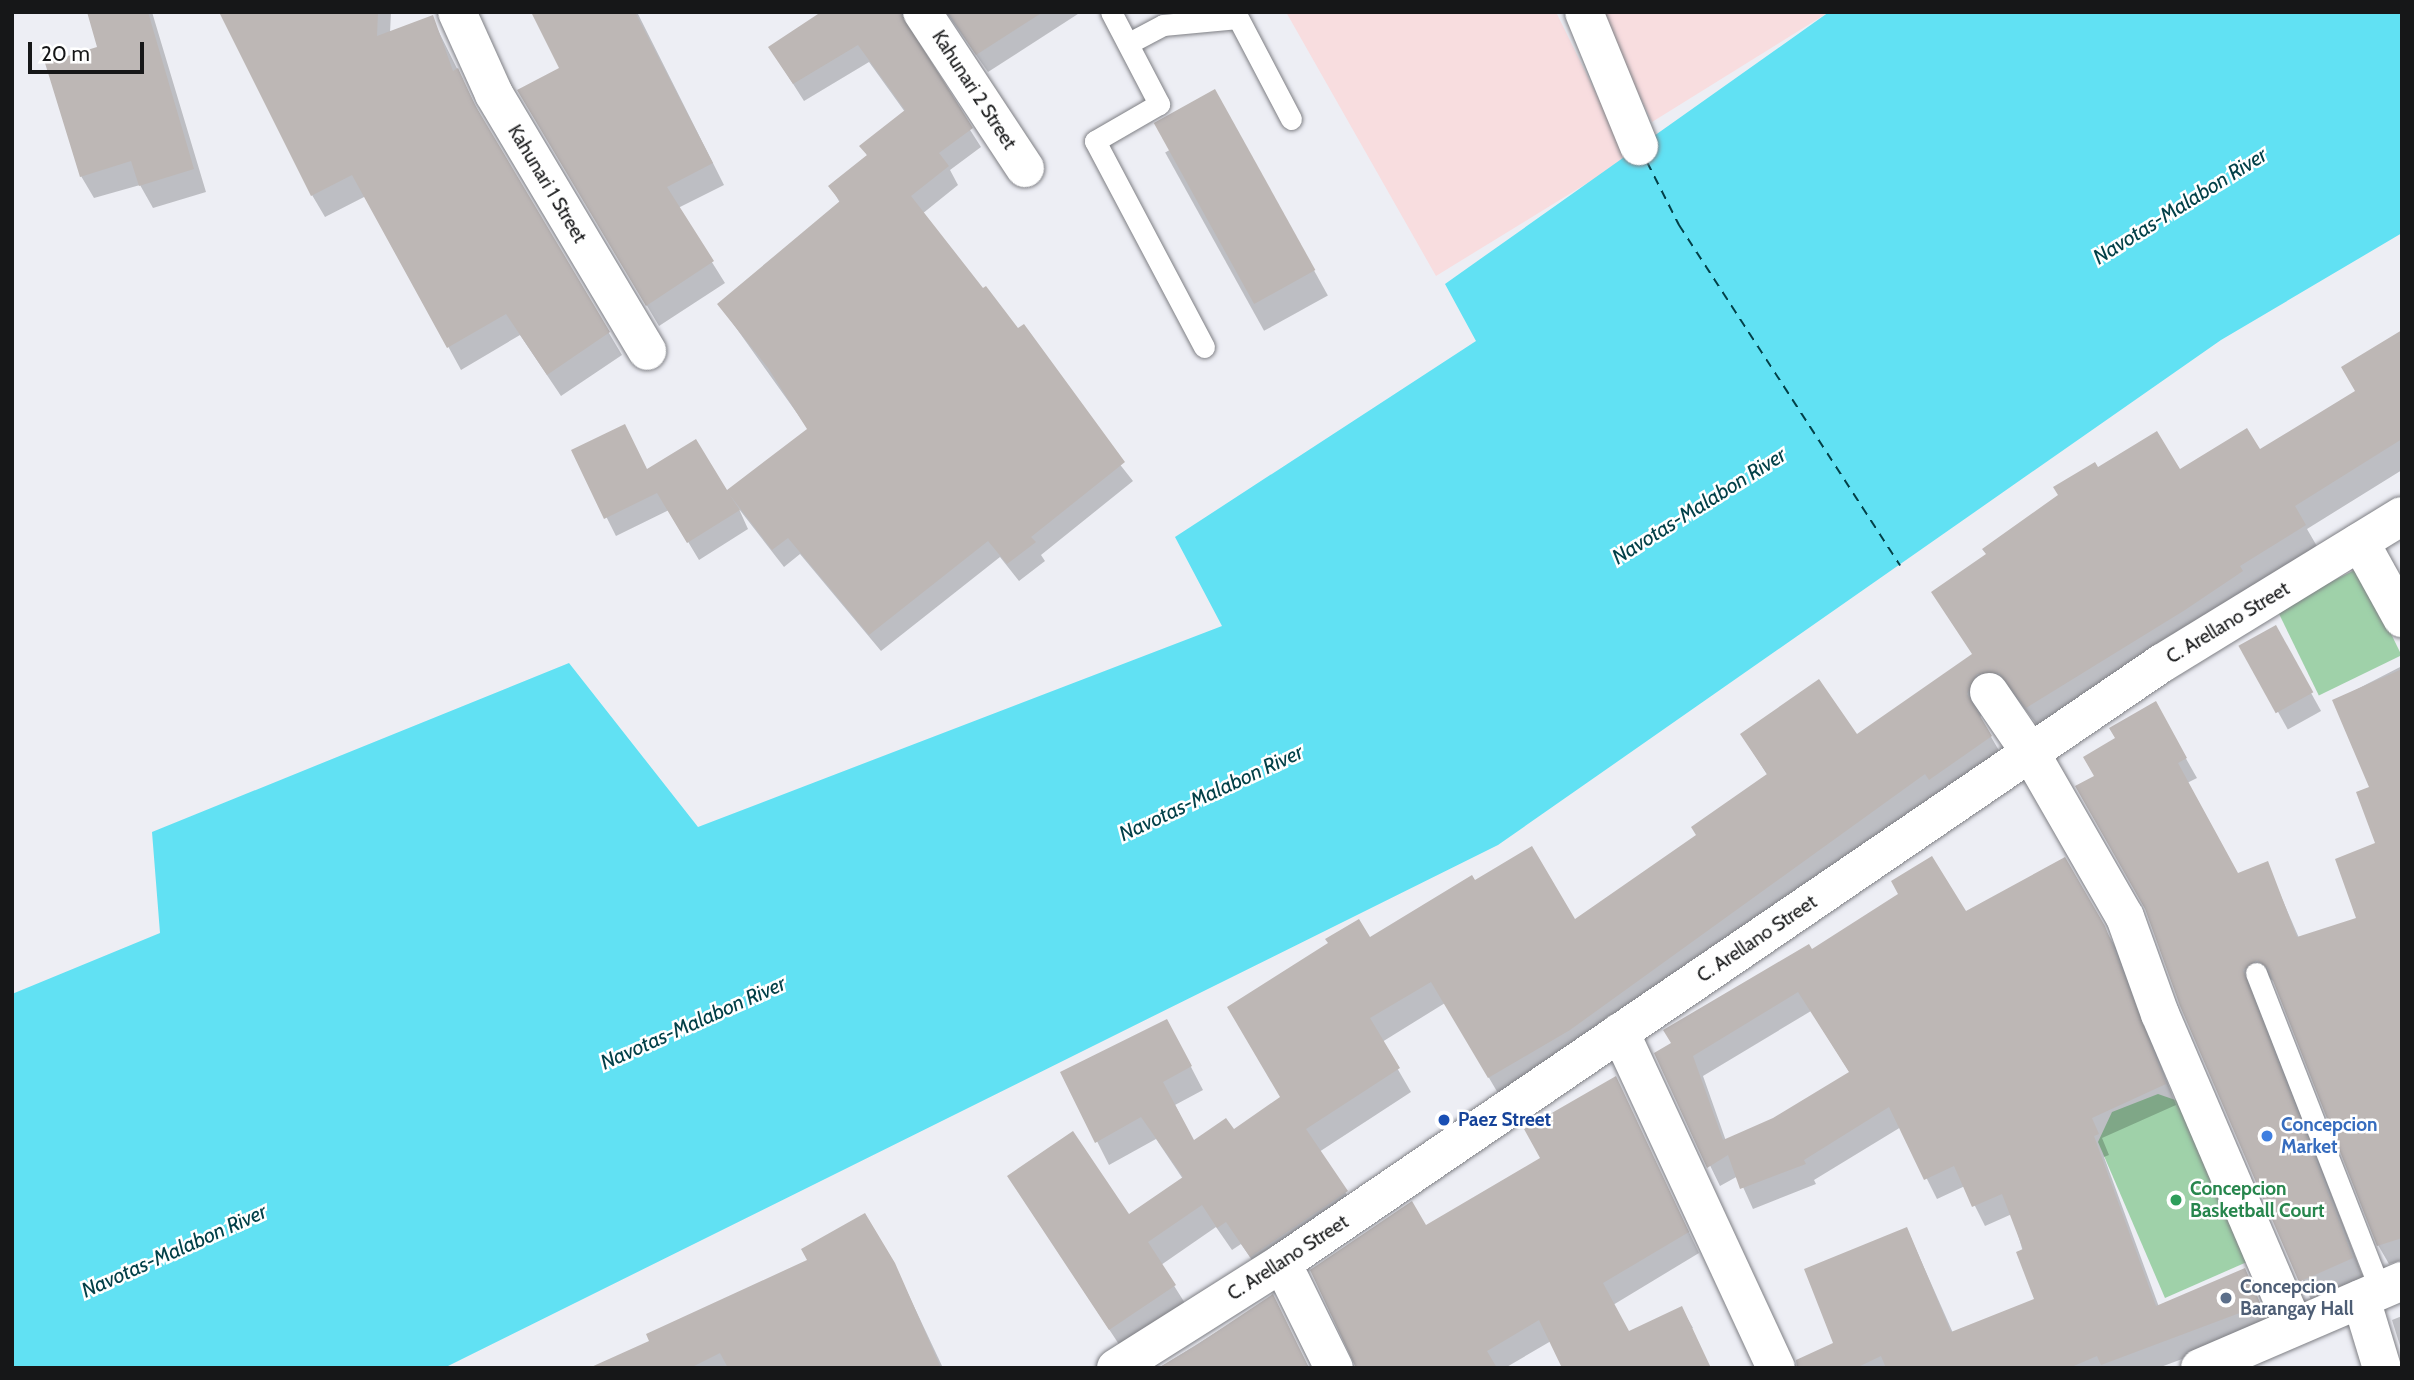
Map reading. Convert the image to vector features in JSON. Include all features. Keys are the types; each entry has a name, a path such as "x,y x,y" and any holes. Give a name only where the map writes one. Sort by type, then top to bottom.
{"street":[{"name":"Kahunari 1 Street","path":"457,12 494,94 647,351"},
{"name":"Kahunari 2 Street","path":"922,12 1026,168"},
{"path":"1584,12 1639,146"},
{"name":"C. Arellano Street","path":"1116,1368 1282,1263 2162,663 2402,516"},
{"path":"2360,542 2402,618"},
{"path":"1989,692 2030,752 2126,917 2160,1014 2294,1327"},
{"path":"1620,1032 1776,1368"},
{"path":"1282,1263 1334,1368"},
{"path":"2200,1368 2381,1290 2382,1368"}],"lane":[{"path":"1111,12 1159,104 1095,141 1204,347"},
{"path":"1129,43 1163,25 1238,18 1291,119"},
{"path":"2256,973 2381,1290"}],"shaded area":[{"path":"1286,12 1556,12 1628,158 1436,276"},
{"path":"1599,12 1829,12 1652,122"}],"green space":[{"path":"2359,568 2402,655 2319,696 2276,608"},
{"name":"Concepcion Basketball Court","path":"2158,1094 2184,1103 2256,1258 2165,1298 2098,1142 2112,1112"}],"water":[{"name":"Navotas-Malabon River","path":"1829,12 2402,12 2402,233 2221,340 1498,845 444,1368 12,1368 12,994 160,933 152,832 569,663 698,827 1222,626 1175,537 1476,341 1445,284"}],"building":[{"path":"87,12 148,12 194,169 139,186 131,161 80,177 45,63 97,47"},
{"path":"219,12 378,12 377,36 433,15 453,71 458,68 475,105 610,332 547,375 506,314 447,348 352,175 311,196"},
{"path":"531,12 635,12 713,163 667,187 714,261 646,306 517,90 559,68"},
{"path":"821,12 900,12 973,128 939,153 949,166 911,196 1018,328 1024,324 1125,462 1031,537 1036,542 1007,564 988,541 869,635 788,538 772,550 729,494 740,510 687,543 657,493 604,519 571,450 625,424 647,469 696,439 727,490 807,429 768,368 717,304 840,201 828,186 867,155 859,146 905,110 858,45 793,84 768,47"},
{"path":"948,12 1043,12 976,55"},
{"path":"1215,89 1315,270 1254,304 1154,123"},
{"path":"2402,330 2402,439 2295,506 2306,525 2240,566 2243,571 2185,610 2026,708 1999,673 1977,674 1967,694 1992,736 1929,780 1925,774 1570,1030 1488,1078 1431,982 1370,1018 1400,1068 1306,1129 1348,1191 1250,1257 1226,1222 1217,1228 1202,1205 1148,1242 1176,1285 1109,1330 1007,1176 1073,1131 1129,1214 1183,1177 1141,1117 1095,1143 1060,1072 1167,1019 1192,1066 1163,1082 1194,1140 1226,1118 1234,1129 1280,1097 1227,1007 1328,943 1325,939 1359,919 1370,937 1472,875 1475,880 1532,846 1575,919 1696,835 1691,827 1767,774 1740,734 1819,679 1857,734 1972,654 1931,592 1986,554 1982,549 2058,495 2053,487 2095,462 2098,467 2157,431 2180,469 2247,428 2260,449 2355,391 2341,367"},
{"path":"2276,625 2313,692 2276,713 2238,646"},
{"path":"2402,669 2402,1238 2377,1246 2268,968 2257,960 2243,970 2353,1258 2299,1282 2180,1006 2145,909 2075,786 2094,776 2083,757 2115,738 2109,728 2156,701 2187,758 2178,763 2238,873 2268,861 2297,937 2356,918 2335,859 2375,843 2356,792 2369,787 2332,700"},
{"path":"1932,856 1966,911 2065,857 2105,926 2166,1084 2092,1118 2099,1134 2094,1136 2156,1306 2245,1268 2261,1305 2101,1365 2097,1356 2069,1368 1886,1368 1881,1356 1856,1368 1797,1368 1796,1360 1833,1343 1804,1269 1907,1227 1951,1332 2034,1299 2016,1252 2023,1249 2002,1194 1972,1207 1954,1166 1924,1180 1889,1107 1804,1160 1806,1164 1740,1189 1728,1155 1707,1168 1654,1053 1671,1043 1663,1030 1809,944 1812,949 1898,894 1891,881","holes":["1798,992 1849,1072 1773,1118 1723,1140 1693,1056"]},
{"path":"1616,1076 1689,1232 1603,1283 1629,1331 1682,1306 1711,1368 1562,1368 1539,1320 1487,1351 1497,1368 1356,1368 1310,1270 1412,1201 1426,1225 1540,1158 1524,1129"},
{"path":"865,1213 895,1263 941,1368 728,1368 720,1353 690,1368 589,1368 649,1341 646,1334 807,1260 801,1249"},
{"path":"1273,1294 1309,1368 1158,1368 1195,1346"}],"ferry route":[{"path":"1647,162 1679,225 1900,565"}],"place":[{"name":"Paez Street","path":"1444,1120"},
{"name":"Concepcion Market","path":"2267,1136"},
{"name":"Concepcion Basketball Court","path":"2176,1200"},
{"name":"Concepcion Barangay Hall","path":"2226,1298"}]}
